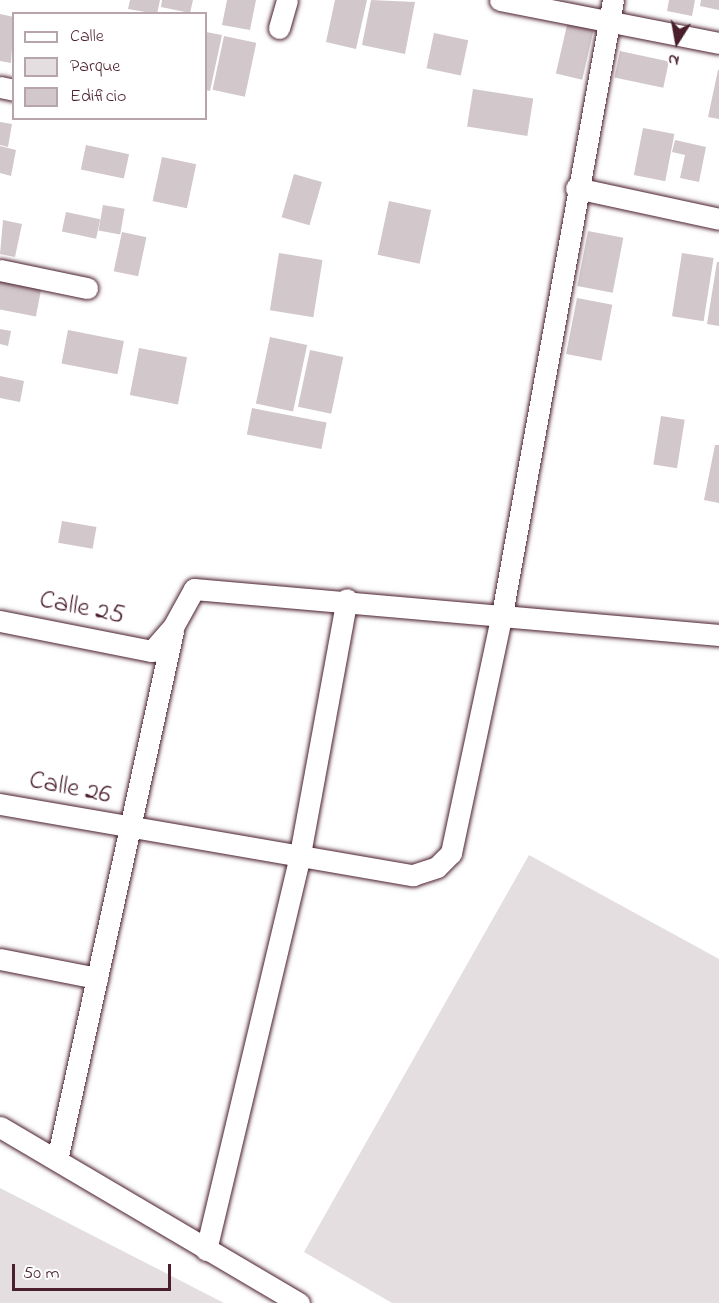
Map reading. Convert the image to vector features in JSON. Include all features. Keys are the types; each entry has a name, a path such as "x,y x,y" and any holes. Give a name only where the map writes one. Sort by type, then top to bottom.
{"street":[{"path":"279,28 287,0"},
{"path":"500,0 719,43"},
{"name":"Calle 26","path":"0,804 129,829 300,854 413,875 437,867 451,853 502,614 576,188 613,0"},
{"path":"576,188 719,219"},
{"path":"0,270 87,288"},
{"path":"57,1160 174,627 194,589 347,600 719,635"},
{"path":"206,1250 300,854 347,600"},
{"name":"Calle 25","path":"0,621 152,651 174,627"},
{"path":"0,959 97,978"},
{"path":"0,1127 299,1303"}],"green space":[{"path":"529,855 719,959 719,1303 392,1303 304,1252"},
{"path":"0,1188 224,1303 0,1303"}],"building":[{"path":"130,0 160,0 157,12 128,9"},
{"path":"162,0 193,0 190,12 161,7"},
{"path":"227,0 256,0 250,30 222,25"},
{"path":"335,0 367,0 356,49 326,42"},
{"path":"371,0 415,2 405,54 362,45"},
{"path":"669,0 695,0 692,16 667,11"},
{"path":"701,0 719,0 719,10 700,6"},
{"path":"0,14 12,17 12,48 11,63 0,61"},
{"path":"568,21 594,27 582,80 556,74"},
{"path":"207,32 222,35 210,91 207,90"},
{"path":"434,33 468,40 461,75 427,68"},
{"path":"224,36 256,43 245,97 213,90"},
{"path":"620,51 669,61 663,88 614,77"},
{"path":"719,70 719,119 708,117"},
{"path":"473,89 533,99 527,136 467,127"},
{"path":"0,122 12,124 8,147 0,145"},
{"path":"643,128 674,134 665,181 634,175"},
{"path":"675,140 706,147 699,182 680,178 685,155 672,152"},
{"path":"86,145 129,154 124,179 81,169"},
{"path":"0,146 16,150 11,176 0,173"},
{"path":"162,157 196,164 187,208 153,201"},
{"path":"294,174 322,182 309,225 282,217"},
{"path":"389,201 431,210 420,264 378,255"},
{"path":"103,205 125,209 120,234 98,231"},
{"path":"66,212 100,219 96,239 62,232"},
{"path":"3,220 22,224 15,257 0,254"},
{"path":"588,231 623,238 613,293 577,286"},
{"path":"122,232 146,237 138,276 114,271"},
{"path":"279,253 322,260 313,317 270,310"},
{"path":"682,253 714,258 704,321 672,316"},
{"path":"717,262 719,262 719,326 707,324"},
{"path":"0,281 41,289 36,316 0,310"},
{"path":"577,298 612,305 601,361 566,354"},
{"path":"0,329 11,331 8,346 0,344"},
{"path":"68,330 124,341 117,374 62,363"},
{"path":"270,337 307,345 293,411 256,404"},
{"path":"139,348 187,357 178,404 130,395"},
{"path":"310,350 343,357 331,414 298,407"},
{"path":"0,376 24,381 20,402 0,398"},
{"path":"252,408 327,423 321,449 247,435"},
{"path":"661,416 685,420 677,468 653,464"},
{"path":"715,445 719,445 719,503 704,500"},
{"path":"62,521 96,527 93,549 58,543"}]}
